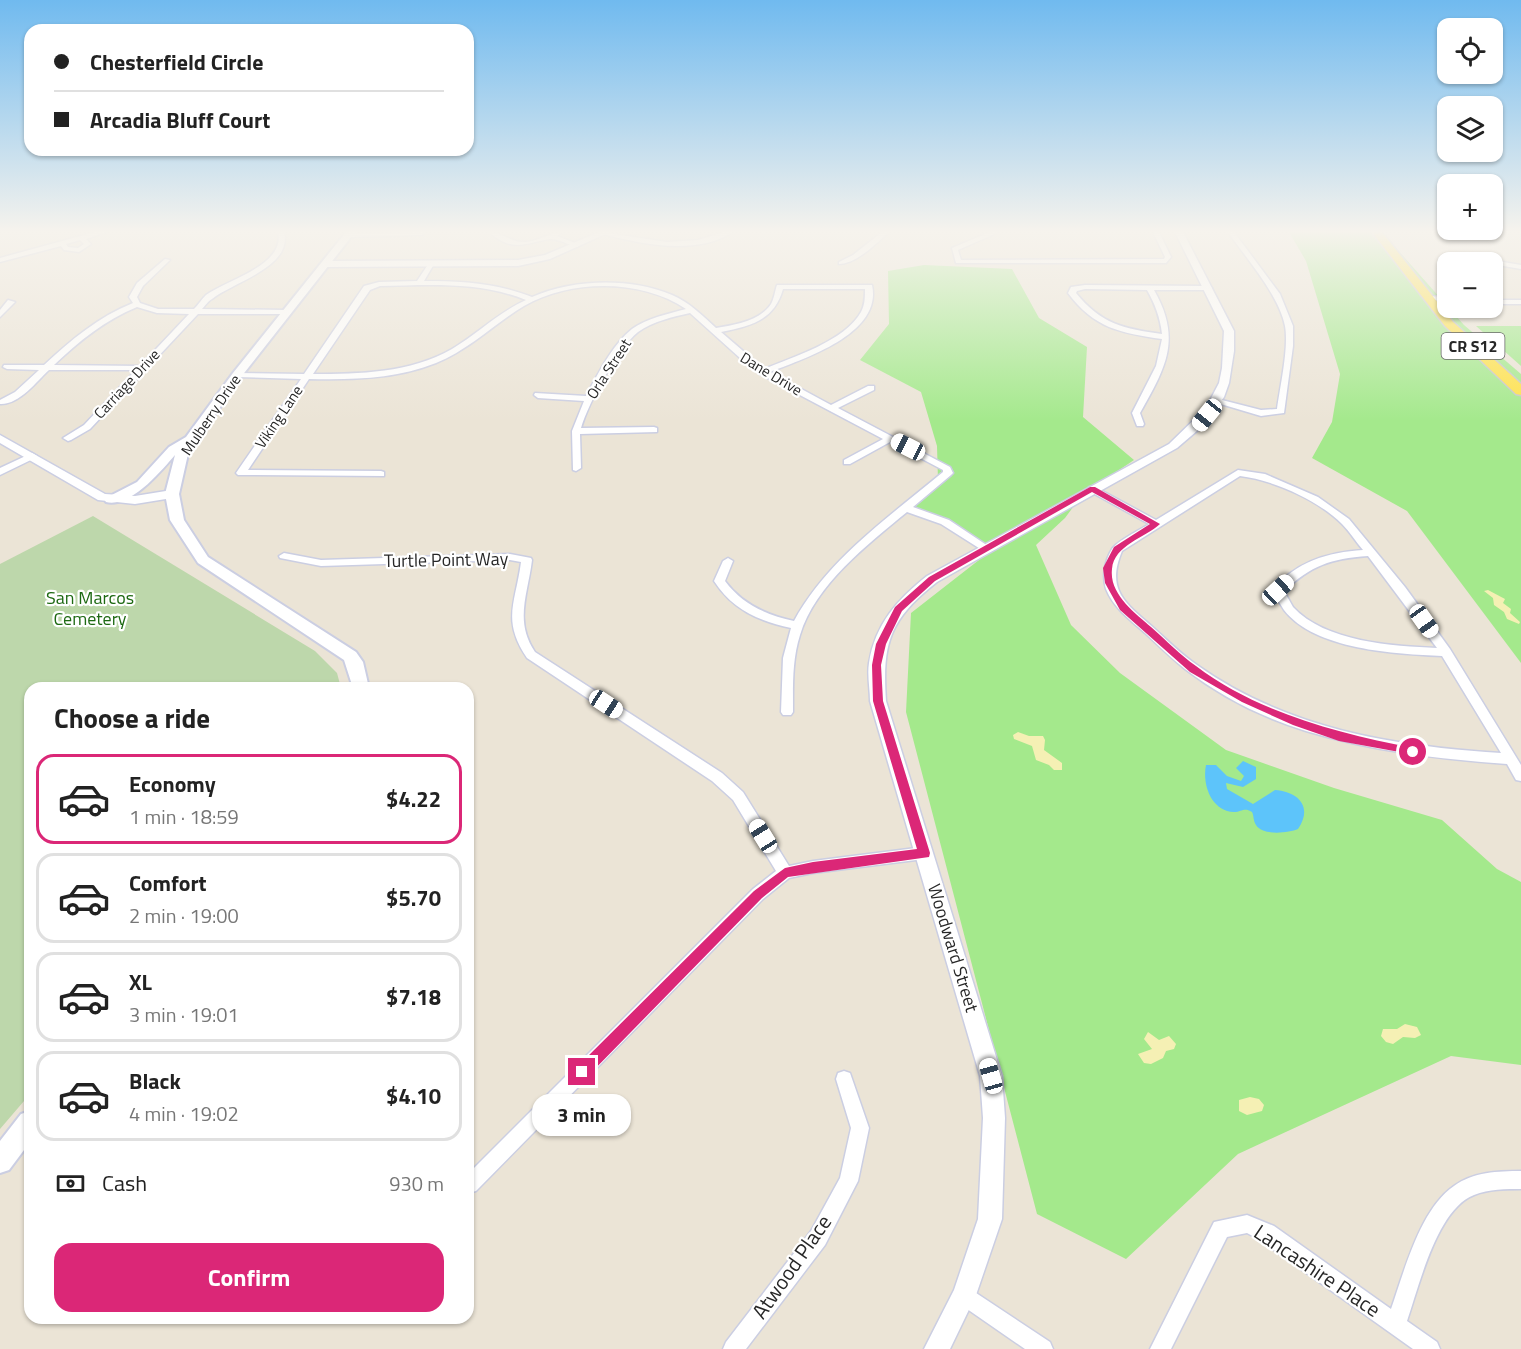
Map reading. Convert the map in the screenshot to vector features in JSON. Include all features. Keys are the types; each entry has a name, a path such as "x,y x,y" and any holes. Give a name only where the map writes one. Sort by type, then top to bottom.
{"main road":[{"name":"Mulberry Drive","path":"301,295 237,375 194,435 182,454 172,494 177,520 202,560 350,656 355,662 360,682"},
{"name":"CR S12","path":"1426,295 1449,324 1521,391"},
{"name":"CR S12","path":"1463,318 1521,376"},
{"path":"111,499 142,485 173,450 194,435"},
{"path":"0,1161 24,1131"}],"street":[{"path":"135,295 137,304"},
{"name":"Carriage Drive","path":"68,438 87,427 194,312 213,295"},
{"name":"Viking Lane","path":"362,295 240,474 381,474"},
{"path":"520,295 532,300"},
{"name":"Dane Drive","path":"237,375 386,373 429,363 452,353 532,300 551,295"},
{"name":"Dane Drive","path":"666,295 692,310 735,353 763,372 941,464 948,473 906,508"},
{"path":"714,332 760,316 774,304 777,295"},
{"path":"763,372 808,353 855,324 864,314 869,295"},
{"path":"1074,295 1085,311 1112,327 1167,337"},
{"path":"1140,424 1136,413 1155,380 1167,337 1164,313 1154,295"},
{"name":"Woodward Street","path":"937,1349 964,1295 990,1219 994,1118 991,1076 878,701 876,665 881,644 898,609 932,579 1173,446 1197,428 1218,402 1229,347 1229,331 1211,295"},
{"path":"1218,402 1261,412 1281,411 1290,346 1289,327 1276,295"},
{"path":"1428,298 1437,300"},
{"path":"0,315 11,302"},
{"path":"1503,302 1521,302"},
{"path":"3,402 18,394 96,322 116,311 137,304 157,311 287,312"},
{"name":"Orla Street","path":"576,468 576,431 580,415 621,347 633,333 654,321 692,310"},
{"path":"7,368 141,368"},
{"path":"831,408 871,388"},
{"path":"538,395 589,399"},
{"path":"576,431 654,430"},
{"path":"0,438 111,499 135,500 172,494"},
{"path":"847,462 891,438"},
{"path":"0,472 32,456"},
{"path":"1510,759 1390,749 1339,737 1263,708 1194,670 1123,608 1109,583 1107,568 1117,549 1238,473 1250,473 1315,499 1345,521 1401,590 1446,652 1521,776"},
{"path":"1092,489 1156,524"},
{"path":"787,712 787,664 797,626 819,589 906,508 945,522 986,548"},
{"path":"1370,553 1323,558 1305,566 1278,590 1282,601 1300,618 1351,642 1403,651 1446,652"},
{"name":"Turtle Point Way","path":"284,556 321,563 510,557 527,560 516,627 520,642 531,655 717,777 738,796 785,873"},
{"path":"728,561 719,581 735,602 773,621 797,626"},
{"path":"474,1181 758,894 785,873 813,867 924,853"},
{"name":"Atwood Place","path":"733,1349 818,1238 849,1181 860,1128 844,1079"},
{"path":"1396,1324 1437,1214 1459,1192 1492,1181 1521,1180"},
{"name":"Lancashire Place","path":"1160,1349 1221,1229 1247,1224 1267,1233 1430,1349"},
{"path":"964,1295 1043,1349"}],"green space":[{"path":"888,295 1026,295 1039,318 1087,347 1083,417 1134,460 1082,495 1065,518 1036,545 1071,625 1120,673 1226,750 1334,788 1442,820 1497,869 1521,882 1521,1065 1451,1056 1238,1154 1126,1259 1037,1214 906,712 911,613 1011,535 986,548 951,526 908,508 938,480 937,446 921,392 860,360 889,324"},
{"path":"1316,295 1437,295 1437,318 1458,318 1521,374 1521,663 1407,511 1312,458 1332,422 1340,374"},
{"path":"1476,326 1521,326 1521,366"},
{"name":"San Marcos Cemetery","path":"93,516 315,651 337,673 339,682 24,682 24,1101 0,1129 0,564"}],"sand":[{"path":"1488,590 1505,599 1503,603 1511,609 1510,613 1520,622 1519,624 1507,619 1504,612 1494,605 1493,598 1484,591"},
{"path":"1018,732 1029,736 1043,736 1044,750 1062,763 1062,770 1054,770 1049,765 1036,760 1032,746 1014,739 1013,735"},
{"path":"1405,1024 1417,1027 1421,1035 1415,1038 1403,1037 1393,1044 1386,1042 1381,1036 1383,1029 1397,1029"},
{"path":"1148,1032 1159,1040 1169,1036 1176,1044 1174,1049 1166,1051 1163,1058 1151,1064 1144,1063 1138,1054 1152,1049 1144,1039"},
{"path":"1250,1097 1259,1099 1264,1105 1262,1111 1247,1115 1239,1111 1239,1100"}],"water":[{"path":"1243,761 1256,767 1256,779 1243,787 1226,783 1227,789 1253,804 1275,790 1297,797 1304,808 1298,829 1288,832 1264,831 1256,825 1252,812 1226,810 1214,802 1205,780 1206,765 1216,765 1227,776 1241,781 1244,776 1236,768"}],"route":[{"path":"582,1072 758,894 785,873 813,867 924,853 878,701 876,665 881,644 898,609 932,579 1092,489 1156,524 1117,549 1107,568 1109,583 1123,608 1194,670 1227,690 1297,722 1339,737 1413,752"}]}
